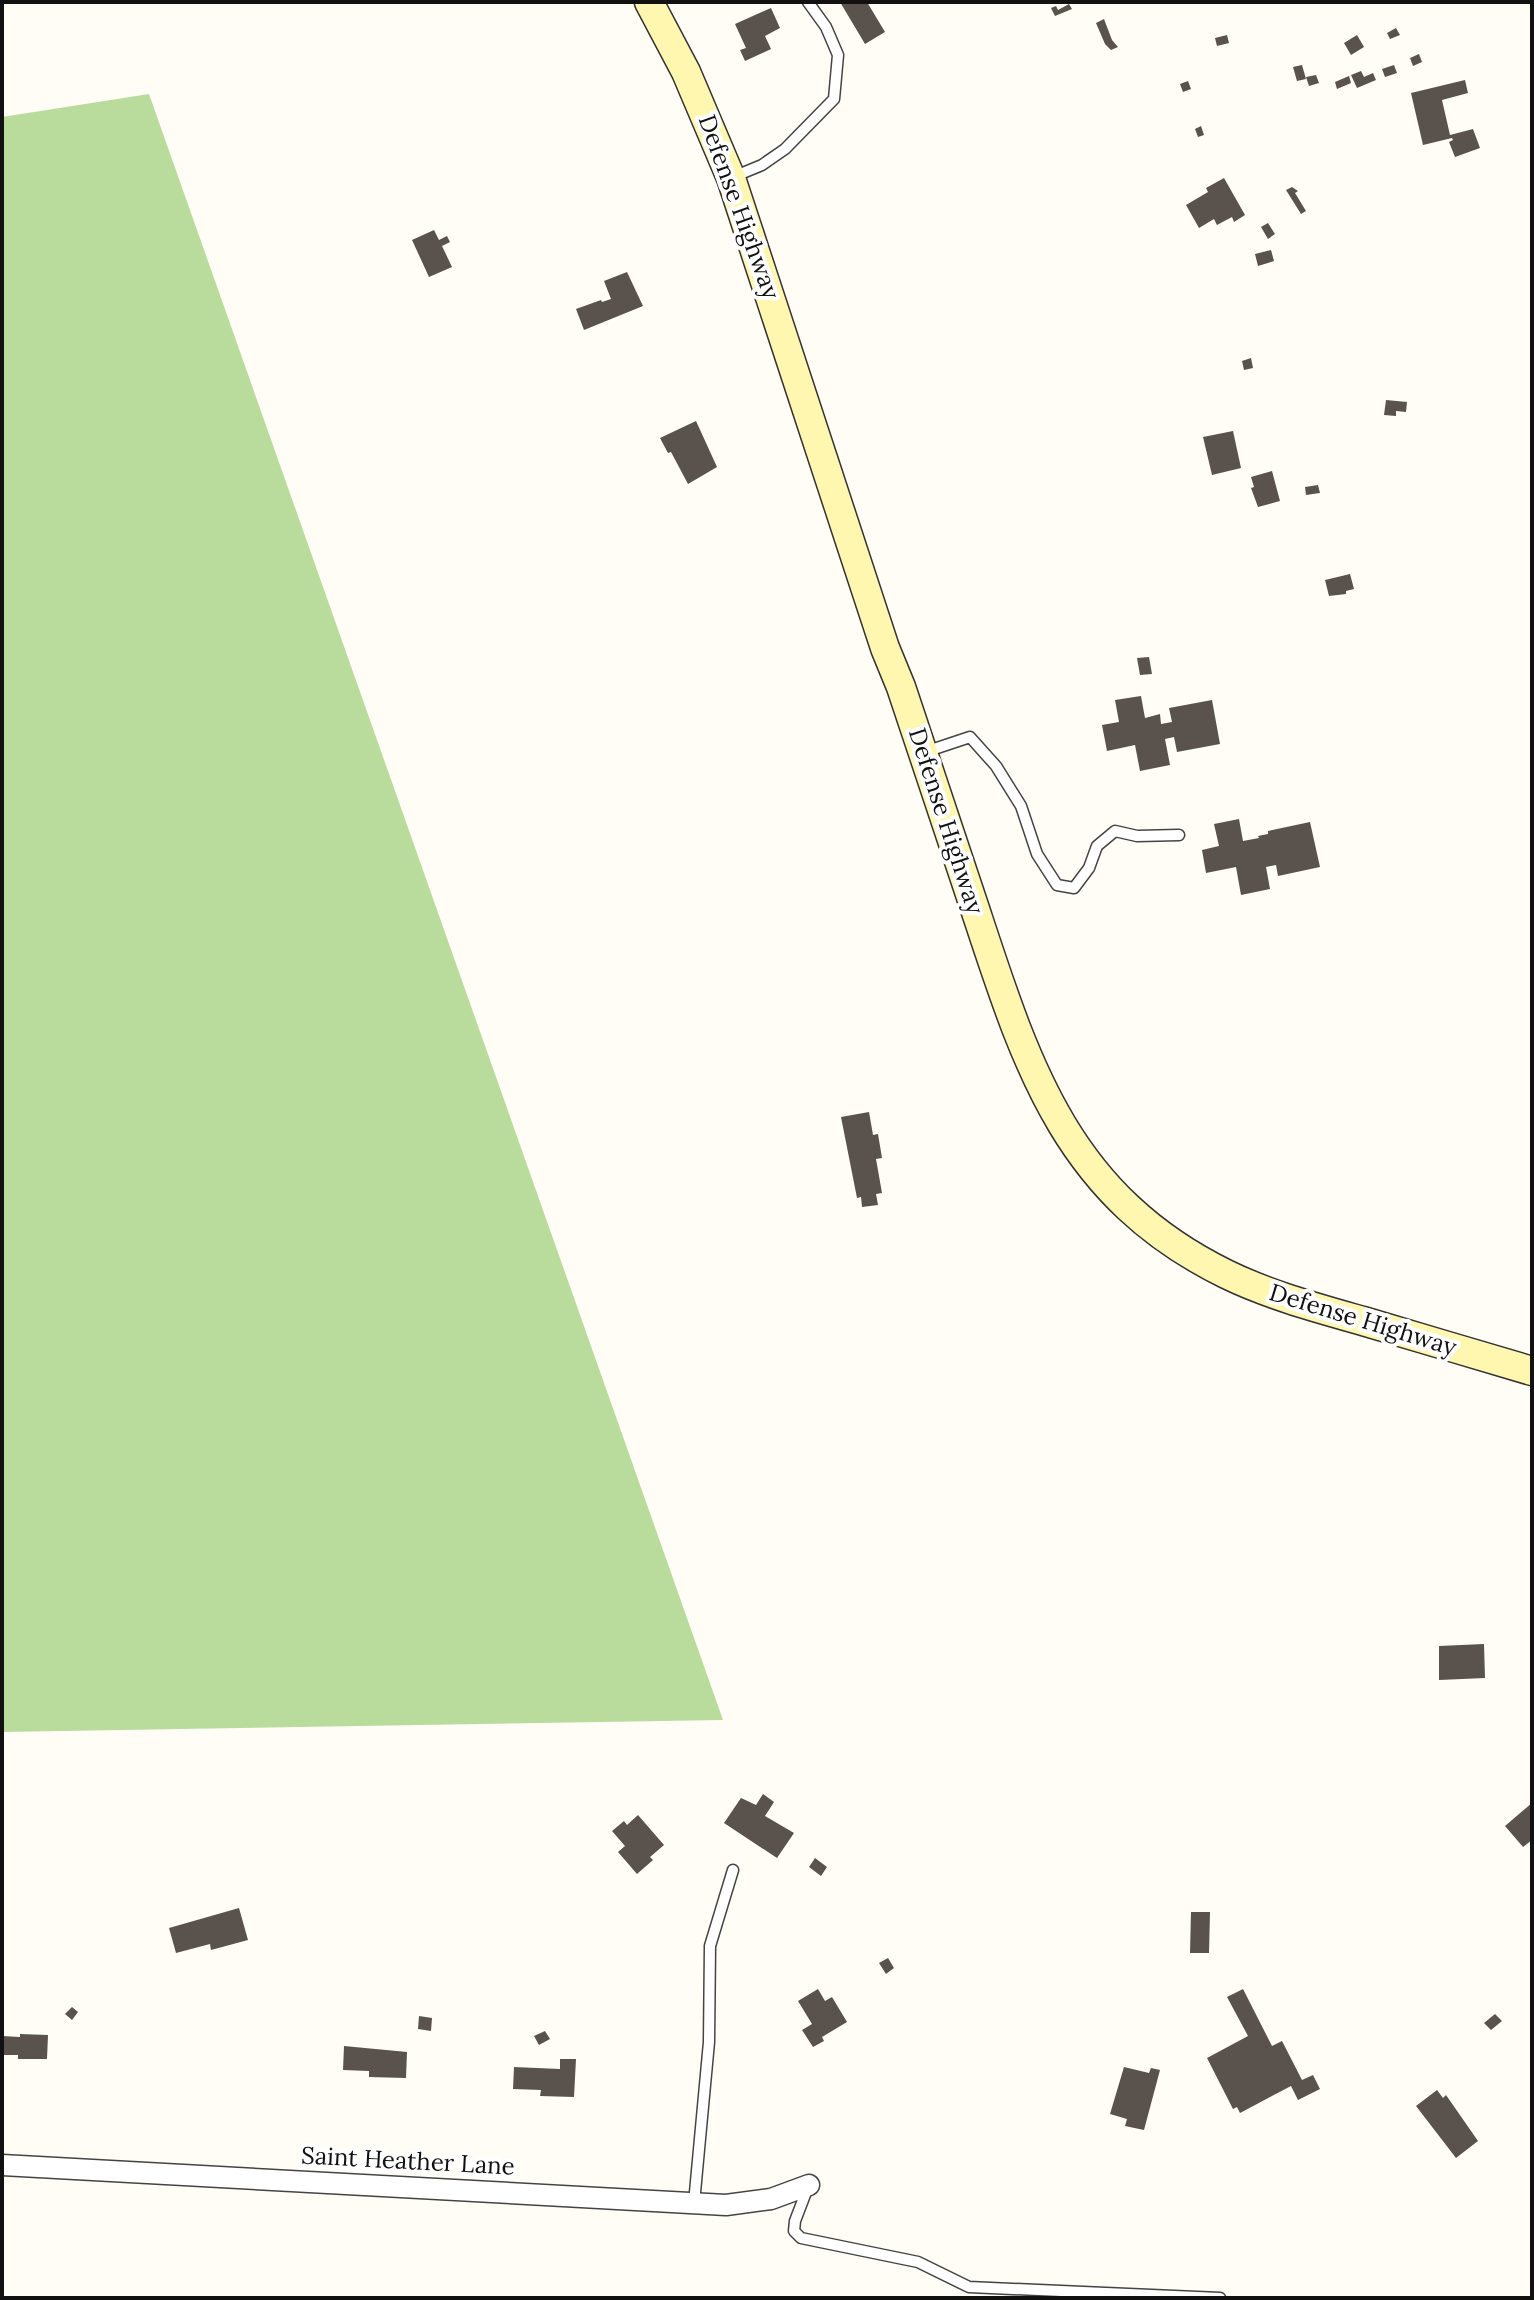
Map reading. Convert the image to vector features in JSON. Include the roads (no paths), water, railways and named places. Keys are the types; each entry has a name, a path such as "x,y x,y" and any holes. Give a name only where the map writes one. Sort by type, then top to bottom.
{"main road":[{"name":"Defense Highway","path":"649,2 691,83 731,178 1001,989 1029,1061 1061,1126 1112,1191 1158,1233 1227,1274 1301,1303 1532,1371"}],"street":[{"name":"Saint Heather Lane","path":"2,2165 726,2205 771,2199 809,2185"}],"lane":[{"path":"731,178 762,165 785,149 834,99 838,55 826,27 808,2"},
{"path":"923,753 970,737 996,766 1021,806 1037,854 1057,885 1074,888 1089,868 1097,846 1115,831 1137,836 1179,835"},
{"path":"694,2203 709,2042 710,1946 733,1870"},
{"path":"809,2185 795,2221 794,2231 801,2238 918,2262 969,2287 1220,2298"}]}
